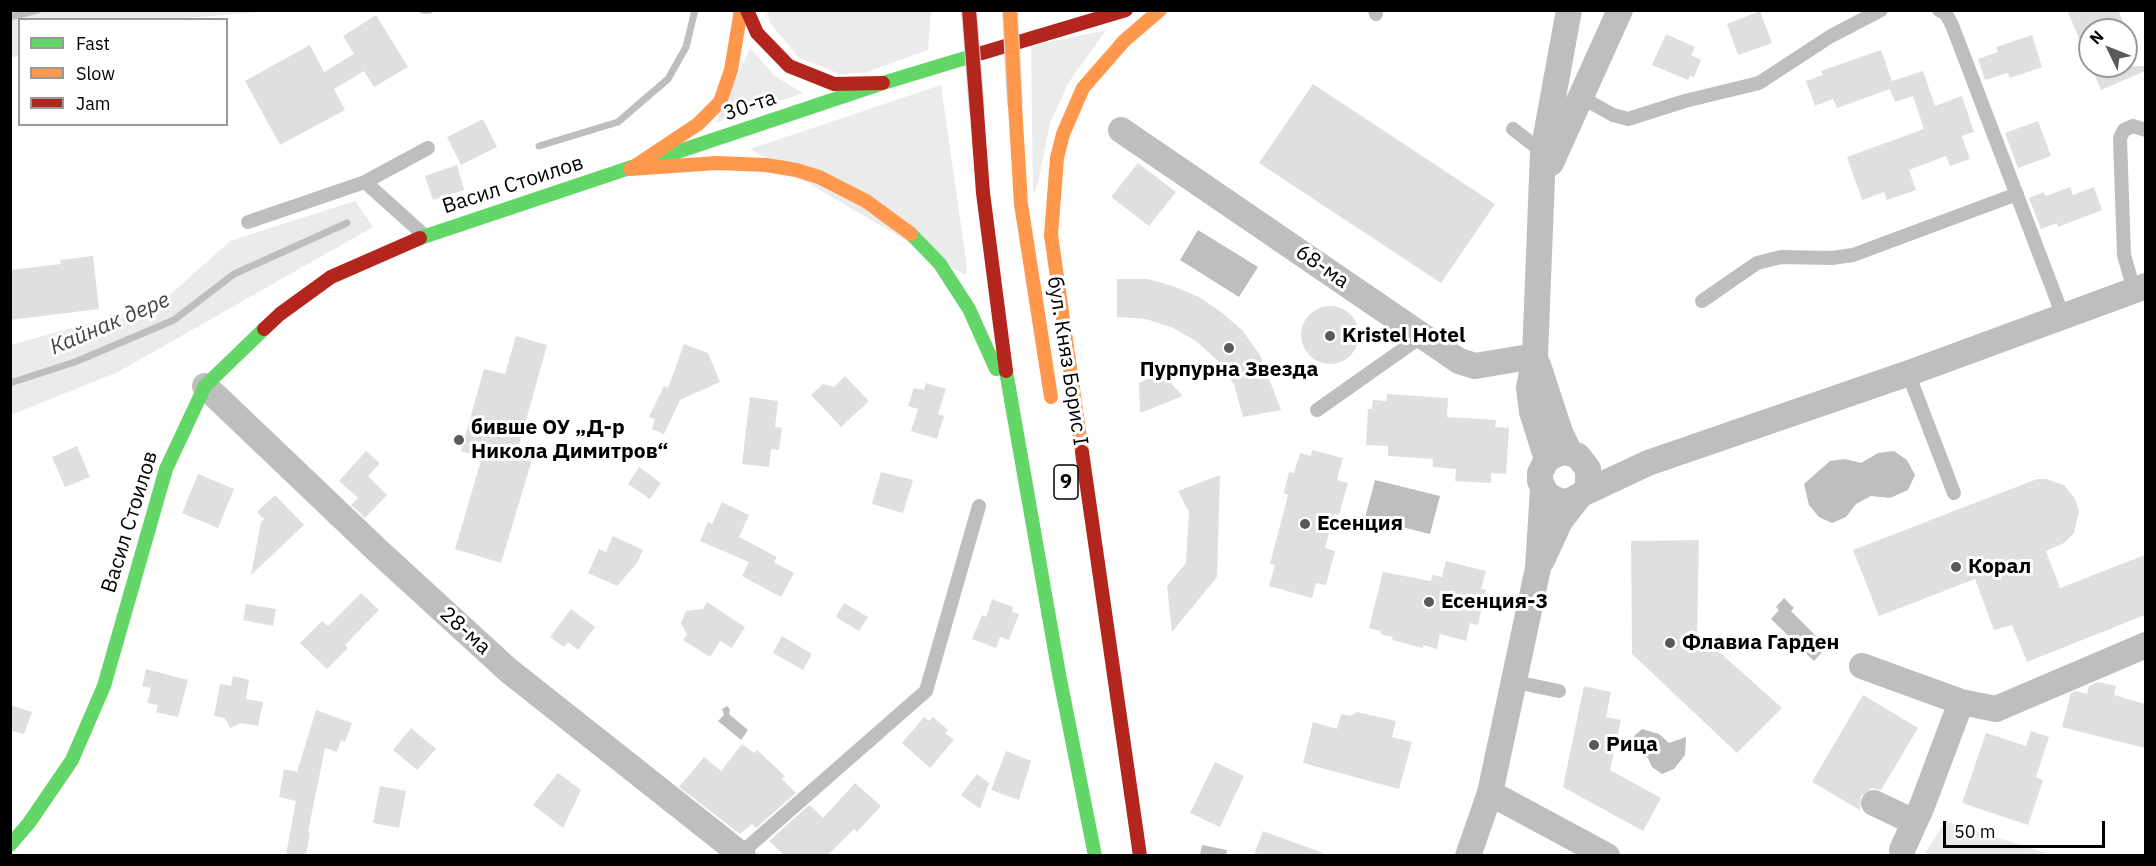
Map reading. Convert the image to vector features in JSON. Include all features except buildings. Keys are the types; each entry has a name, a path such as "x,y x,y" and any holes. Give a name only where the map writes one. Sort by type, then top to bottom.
{"main road":[{"path":"630,169 698,124 720,102 731,70 741,10"},
{"path":"747,10 757,33 789,66 834,84 883,83 1126,10"},
{"name":"9","path":"969,10 983,193 1010,401 1059,674 1095,855"},
{"name":"бул. Княз Борис I","path":"1010,10 1022,204 1054,414"},
{"path":"1139,855 1051,235 1054,182 1062,134 1083,88 1124,41 1160,10"},
{"name":"30-та","path":"630,169 883,83"},
{"path":"630,169 717,163 766,165 819,177 866,201 909,232 940,264 955,285 1010,401"},
{"name":"Васил Стоилов","path":"10,845 29,823 72,760 104,686 166,469 206,386 280,314 331,277 425,236 630,169"},
{"path":"1092,622 1139,855"}],"street":[{"path":"1538,568 1560,522 1581,495 1589,477 1567,458 1532,412 1529,388 1535,356 1541,201 1569,10"},
{"path":"1548,156 1581,97 1620,10"},
{"name":"68-ма","path":"1121,130 1459,361 1475,366 1535,356"},
{"path":"1543,489 1554,500 1562,502 1648,463 1912,372 2140,288"},
{"name":"28-ма","path":"206,386 378,551 508,670 742,854"},
{"path":"1468,855 1490,793 1538,568 1543,489 1540,473 1567,458 1610,465 1648,463"},
{"path":"1862,666 1961,702 1996,709 2007,706 2088,667 2145,645"},
{"path":"1900,853 1961,702"},
{"path":"1490,793 1607,855"},
{"path":"1874,802 1914,822"}],"lane":[{"path":"1581,97 1613,115 1628,118 1684,101 1759,83 1831,36 1881,10"},
{"path":"1939,10 1946,14 1952,25 2063,316"},
{"path":"2140,288 2124,255 2120,138 2124,130 2133,126 2145,130"},
{"path":"1513,129 1548,156"},
{"path":"248,222 365,182 428,148"},
{"path":"365,182 425,236"},
{"path":"1702,301 1757,262 1781,257 1832,258 1853,255 2017,194"},
{"path":"1317,410 1422,336"},
{"path":"1912,372 1913,386 1954,493"},
{"path":"742,854 926,691 979,506"},
{"path":"1515,682 1559,691"}],"shaded area":[{"path":"11,10 272,10 186,18 18,18 18,55 11,58"},
{"path":"766,11 931,11 928,50 864,73 840,74 799,58 771,24"},
{"path":"1106,30 1069,82 1050,123 1038,183 1033,194 1031,46"},
{"path":"750,48 776,77 803,93 716,123"},
{"path":"941,85 967,267 965,275 750,149"},
{"path":"355,201 373,227 118,372 11,415 11,345 161,303 230,241"},
{"path":"1198,230 1258,267 1239,297 1180,260"},
{"path":"1894,451 1907,460 1915,475 1908,490 1890,498 1871,496 1856,504 1846,517 1832,523 1819,517 1809,505 1804,484 1830,461 1845,459 1861,463 1878,453"},
{"path":"1375,480 1440,496 1430,534 1365,518"},
{"path":"1784,598 1794,608 1791,611 1827,647 1814,661 1771,619 1779,610 1776,607"},
{"path":"727,706 730,709 729,714 748,730 741,740 718,721 724,715 722,709"},
{"path":"1642,729 1659,734 1669,743 1686,737 1685,755 1674,769 1662,774 1652,767 1648,758 1631,749 1634,736"},
{"path":"1945,821 2046,853 2045,855 1924,855"},
{"path":"1202,845 1227,850 1226,855 1200,855"}],"waterway":[{"name":"Кайнак дере","path":"10,17 38,10"},
{"name":"Кайнак дере","path":"423,10 429,10"},
{"name":"Кайнак дере","path":"539,146 618,122 668,79 686,47 695,10"},
{"name":"Кайнак дере","path":"10,383 75,362 174,320 234,274 347,223"}],"traffic: fast":[{"path":"420,238 883,83 982,53"},
{"path":"911,234 940,264 969,309 996,369"},
{"path":"10,845 29,823 72,760 104,686 166,469 205,386 264,329"},
{"path":"1006,371 1059,674 1095,856"}],"traffic: slow":[{"path":"635,166 698,124 720,102 731,70 741,10"},
{"path":"1010,10 1015,105"},
{"path":"1082,452 1051,235 1057,158 1063,134 1083,88 1124,41 1160,10"},
{"path":"1015,105 1021,204 1051,397"},
{"path":"630,169 717,163 766,165 796,170 819,177 866,201 911,234"}],"traffic: jam":[{"path":"747,10 757,33 789,66 834,84 883,83"},
{"path":"969,10 977,112"},
{"path":"982,53 1126,10"},
{"path":"977,112 983,193 1006,371"},
{"path":"264,329 280,314 331,277 420,238"},
{"path":"1082,452 1140,856"}],"place":[{"name":"Kristel Hotel","path":"1330,336"},
{"name":"Пурпурна Звезда","path":"1229,348"},
{"name":"бивше ОУ „Д-р Никола Димитров“","path":"459,440"},
{"name":"Есенция","path":"1305,524"},
{"name":"Корал","path":"1956,567"},
{"name":"Есенция-3","path":"1429,602"},
{"name":"Флавиа Гарден","path":"1670,643"},
{"name":"Рица","path":"1594,745"}]}
